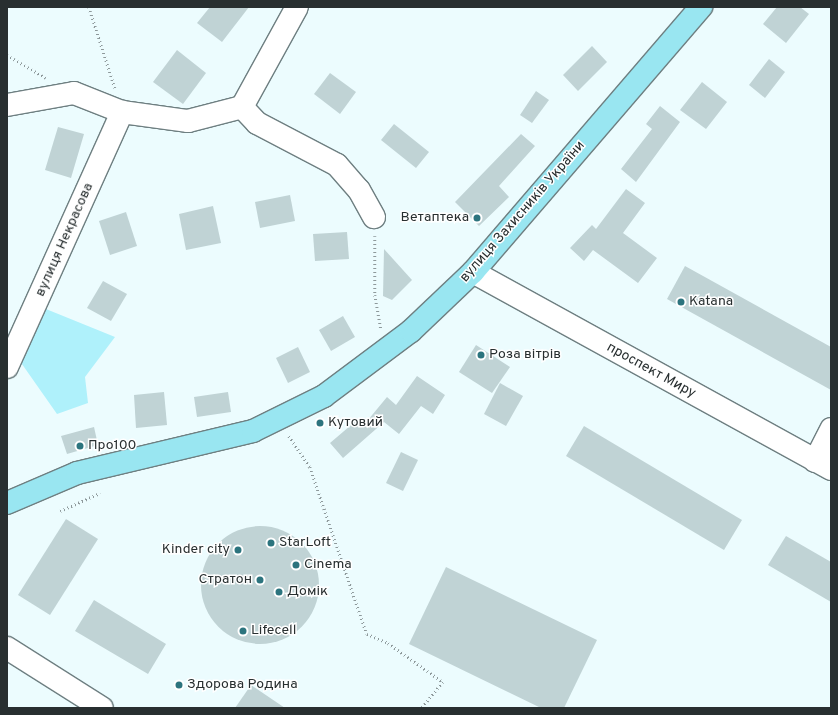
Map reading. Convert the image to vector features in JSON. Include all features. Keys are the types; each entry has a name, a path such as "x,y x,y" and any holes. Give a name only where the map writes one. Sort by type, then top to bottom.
{"main road":[{"name":"вулиця Захисників України","path":"7,503 77,473 253,431 310,403 411,331 473,272 701,7"}],"street":[{"path":"7,105 74,93 122,112 188,121 242,107 297,7"},
{"path":"242,107 257,122 337,165 359,190 374,217"},
{"name":"вулиця Некрасова","path":"7,368 122,112"},
{"name":"проспект Миру","path":"473,272 823,465"},
{"path":"823,465 831,429"},
{"path":"7,648 102,708"}],"path":[{"path":"89,7 122,112"},
{"path":"7,55 74,93"},
{"path":"376,256 375,295 382,335"},
{"path":"288,434 310,467 367,634 388,643 443,682 422,708"},
{"path":"60,511 100,493"}],"shaded area":[{"path":"41,307 115,337 85,377 88,403 57,414 17,357"}],"building":[{"path":"210,7 249,7 222,42 197,23"},
{"path":"777,7 800,7 809,14 786,43 763,24"},
{"path":"592,46 607,62 578,91 563,75"},
{"path":"177,50 206,73 183,104 153,82"},
{"path":"769,59 785,72 765,98 749,85"},
{"path":"330,73 356,92 340,114 314,94"},
{"path":"702,82 727,102 706,129 680,110"},
{"path":"536,91 549,100 532,123 520,115"},
{"path":"660,106 680,122 636,182 621,169 652,129 646,124"},
{"path":"394,124 429,152 416,168 381,140"},
{"path":"58,127 84,134 71,178 45,170"},
{"path":"521,134 535,146 499,186 509,197 479,226 455,202"},
{"path":"626,189 645,203 623,233 657,258 638,283 593,250 584,261 570,248 592,225 596,229"},
{"path":"290,195 295,221 260,228 255,202"},
{"path":"213,206 221,243 186,250 179,214"},
{"path":"126,212 137,246 110,255 99,221"},
{"path":"347,232 349,259 315,261 313,234"},
{"path":"384,249 412,280 392,300 383,296"},
{"path":"685,266 831,347 831,390 667,299"},
{"path":"103,281 127,294 111,321 87,308"},
{"path":"343,316 355,337 331,351 319,330"},
{"path":"476,345 510,367 492,393 459,372"},
{"path":"298,347 310,372 288,383 276,358"},
{"path":"417,376 445,395 433,414 421,406 399,434 384,422 343,458 330,443 357,420 363,426 387,397 396,405"},
{"path":"500,383 523,396 506,426 484,414"},
{"path":"164,392 167,425 136,428 134,395"},
{"path":"228,392 231,412 197,417 194,397"},
{"path":"584,426 742,520 724,550 566,456"},
{"path":"94,427 98,445 67,454 61,436"},
{"path":"401,452 418,460 403,491 386,483"},
{"path":"66,519 98,539 50,615 18,595"},
{"name":"Стратон","path":"260,526 271,527 282,531 293,536 302,543 309,552 314,563 318,574 318,596 314,607 309,618 302,627 293,634 282,639 271,643 260,644 249,643 238,639 227,634 218,627 211,618 206,607 202,596 201,585 202,574 206,563 211,552 218,543 227,536 238,531 249,527"},
{"path":"786,536 831,562 831,602 768,565"},
{"path":"446,567 597,640 564,708 541,708 409,644"},
{"path":"94,600 166,644 148,674 75,631"},
{"path":"251,685 285,708 235,708"}],"place":[{"name":"Ветаптека","path":"477,218"},
{"name":"Katana","path":"681,302"},
{"name":"Роза вітрів","path":"481,355"},
{"name":"Кутовий","path":"320,423"},
{"name":"Про100","path":"80,446"},
{"name":"StarLoft","path":"271,543"},
{"name":"Kinder city","path":"238,550"},
{"name":"Cinema","path":"296,565"},
{"name":"Стратон","path":"260,580"},
{"name":"Домік","path":"279,592"},
{"name":"Lifecell","path":"243,631"},
{"name":"Здорова Родина","path":"179,685"}]}
